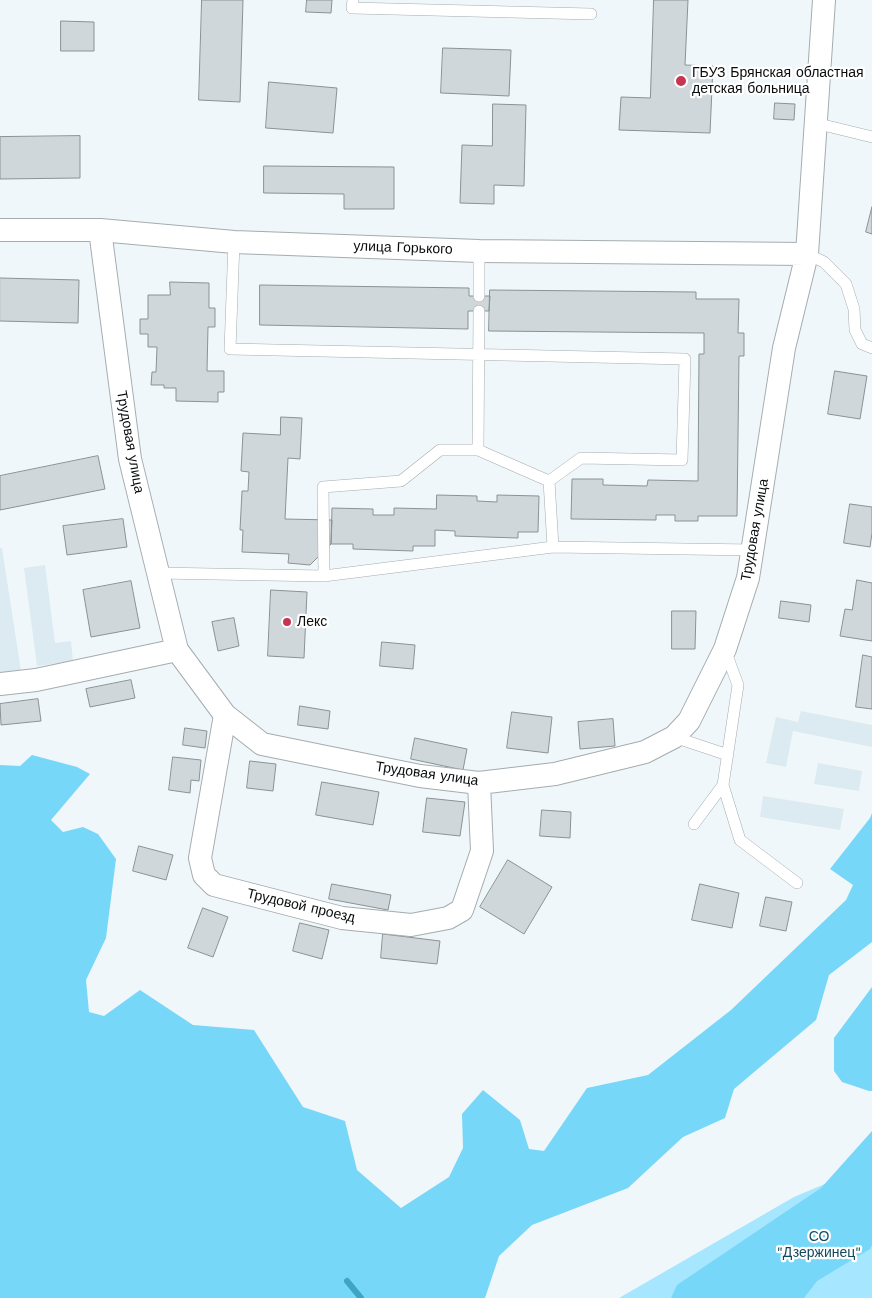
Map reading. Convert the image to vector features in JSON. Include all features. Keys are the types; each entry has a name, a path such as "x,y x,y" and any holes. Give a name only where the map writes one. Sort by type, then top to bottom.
{"street":[{"name":"Трудовая улица","path":"100,230 130,459 176,650 225,715 262,744 420,776 478,783 555,774 645,752 674,738 689,721 725,649 748,578 784,348 807,254 824,0"},
{"name":"улица Горького","path":"0,230 100,230 234,242 479,251 807,254"},
{"path":"0,684 36,680 176,650"},
{"name":"Трудовой проезд","path":"225,715 200,858 204,875 214,885 250,895 342,918 411,925 448,918 462,910 482,851 478,783"}],"lane":[{"path":"353,0 352,8 591,14"},
{"path":"815,123 872,137"},
{"path":"234,242 230,349 685,359 682,460 581,458 549,481"},
{"path":"479,251 479,296"},
{"path":"807,254 824,262 846,284 854,309 855,330 862,344 872,348"},
{"path":"478,450 479,311"},
{"path":"324,576 322,487 401,481 440,450 478,450 549,481"},
{"path":"549,481 553,547"},
{"path":"158,573 324,576 553,547 753,550"},
{"path":"725,649 738,685 723,785 740,840 797,883"},
{"path":"674,738 728,755"},
{"path":"694,824 723,785"}],"shaded area":[{"path":"0,548 2,548 21,671 0,675"},
{"path":"45,565 55,643 71,641 73,661 37,666 24,568"},
{"path":"801,711 872,725 872,747 793,731 786,767 766,763 776,717 798,722"},
{"path":"818,763 862,771 859,791 814,784"},
{"path":"763,796 844,809 840,830 760,817"}],"green space":[{"path":"32,755 77,767 90,774 51,820 63,832 83,827 98,834 116,859 106,938 86,980 89,1012 104,1016 140,990 193,1025 254,1030 303,1107 345,1121 357,1170 401,1208 449,1177 463,1148 462,1114 483,1090 520,1120 529,1149 544,1151 587,1088 648,1075 731,1010 846,900 853,885 830,869 872,813 872,942 829,975 816,1020 734,1089 725,1118 683,1137 628,1188 532,1225 499,1256 485,1298 0,1298 0,765 20,766"},
{"path":"872,987 872,1091 869,1091 842,1082 834,1071 834,1038"},
{"name":"СО \"Дзержинец\"","path":"872,1131 872,1245 870,1249 817,1281 804,1298 671,1298 677,1285 821,1188"},
{"name":"СО \"Дзержинец\"","path":"872,1164 872,1298 619,1298 794,1197"}],"building":[{"path":"202,0 243,0 240,102 199,100"},
{"path":"307,0 332,0 331,13 306,12"},
{"name":"ГБУЗ Брянская областная детская больница","path":"654,0 688,0 685,65 713,66 710,133 619,130 621,97 650,98"},
{"path":"61,21 94,22 94,51 61,51"},
{"path":"443,48 511,50 509,96 441,93"},
{"path":"269,82 337,88 333,133 266,128"},
{"path":"775,103 795,104 794,120 774,119"},
{"path":"493,104 526,105 524,186 494,185 494,204 460,203 462,145 492,146"},
{"path":"80,136 80,178 0,179 0,137"},
{"path":"264,166 394,167 394,209 344,209 344,194 264,193"},
{"path":"872,207 872,234 866,232"},
{"path":"0,278 79,280 78,323 0,321"},
{"path":"170,282 209,283 209,308 215,308 215,327 208,327 207,371 224,371 224,392 218,392 218,402 176,401 176,388 164,388 164,385 151,385 152,372 156,372 157,347 148,347 148,334 140,334 140,319 148,319 148,295 170,295"},
{"path":"260,285 469,288 469,296 490,296 489,311 468,311 468,329 260,325"},
{"path":"490,290 696,292 696,299 739,299 738,333 744,333 744,356 739,356 737,516 698,516 698,521 675,521 675,515 656,515 656,520 571,519 572,479 603,479 603,485 647,486 648,480 698,481 699,354 704,354 704,333 489,331"},
{"path":"835,371 867,376 860,419 828,414"},
{"path":"281,417 302,418 300,459 288,458 285,519 332,520 331,544 310,565 288,563 289,554 242,552 243,530 240,530 242,491 248,491 249,472 241,471 243,433 280,435"},
{"path":"98,456 105,489 0,510 0,476"},
{"path":"437,495 477,496 477,501 497,502 497,495 539,496 538,532 518,532 518,538 455,536 455,531 435,530 435,546 413,546 413,551 353,549 353,544 331,544 332,508 373,509 373,515 394,515 394,508 436,509"},
{"path":"850,504 872,507 870,547 844,543"},
{"path":"123,519 127,547 67,555 63,526"},
{"path":"857,580 872,583 872,641 840,636 845,609 852,610"},
{"path":"131,581 140,628 91,637 83,590"},
{"path":"271,590 307,592 304,658 268,656"},
{"path":"781,601 811,605 809,622 779,618"},
{"path":"672,611 696,611 695,649 672,649"},
{"path":"234,618 239,646 218,651 212,622"},
{"path":"382,642 415,645 413,669 380,666"},
{"path":"863,655 872,657 872,709 856,707"},
{"path":"131,680 135,698 90,707 86,689"},
{"path":"38,699 41,721 1,725 0,704"},
{"path":"300,706 330,711 328,729 298,725"},
{"path":"512,712 552,717 548,753 507,748"},
{"path":"613,719 615,746 580,749 578,722"},
{"path":"185,728 207,731 205,748 183,745"},
{"path":"415,738 467,749 463,770 411,759"},
{"path":"173,757 201,760 199,781 191,780 190,793 169,790"},
{"path":"250,761 276,764 273,791 247,788"},
{"path":"322,782 379,792 373,825 316,815"},
{"path":"427,798 465,802 460,836 423,832"},
{"path":"542,810 571,812 570,838 540,836"},
{"path":"139,846 173,855 166,880 133,871"},
{"path":"508,860 552,887 524,934 480,907"},
{"path":"332,884 391,895 388,910 329,899"},
{"path":"700,884 739,893 732,928 692,920"},
{"path":"766,897 792,902 786,931 760,926"},
{"path":"203,908 228,917 213,957 188,948"},
{"path":"300,923 329,930 322,959 293,951"},
{"path":"383,934 440,941 437,964 381,958"}],"waterway":[{"path":"347,1281 361,1298"}],"place":[{"name":"ГБУЗ Брянская областная детская больница","path":"681,81"},
{"name":"Лекс","path":"287,622"}]}
